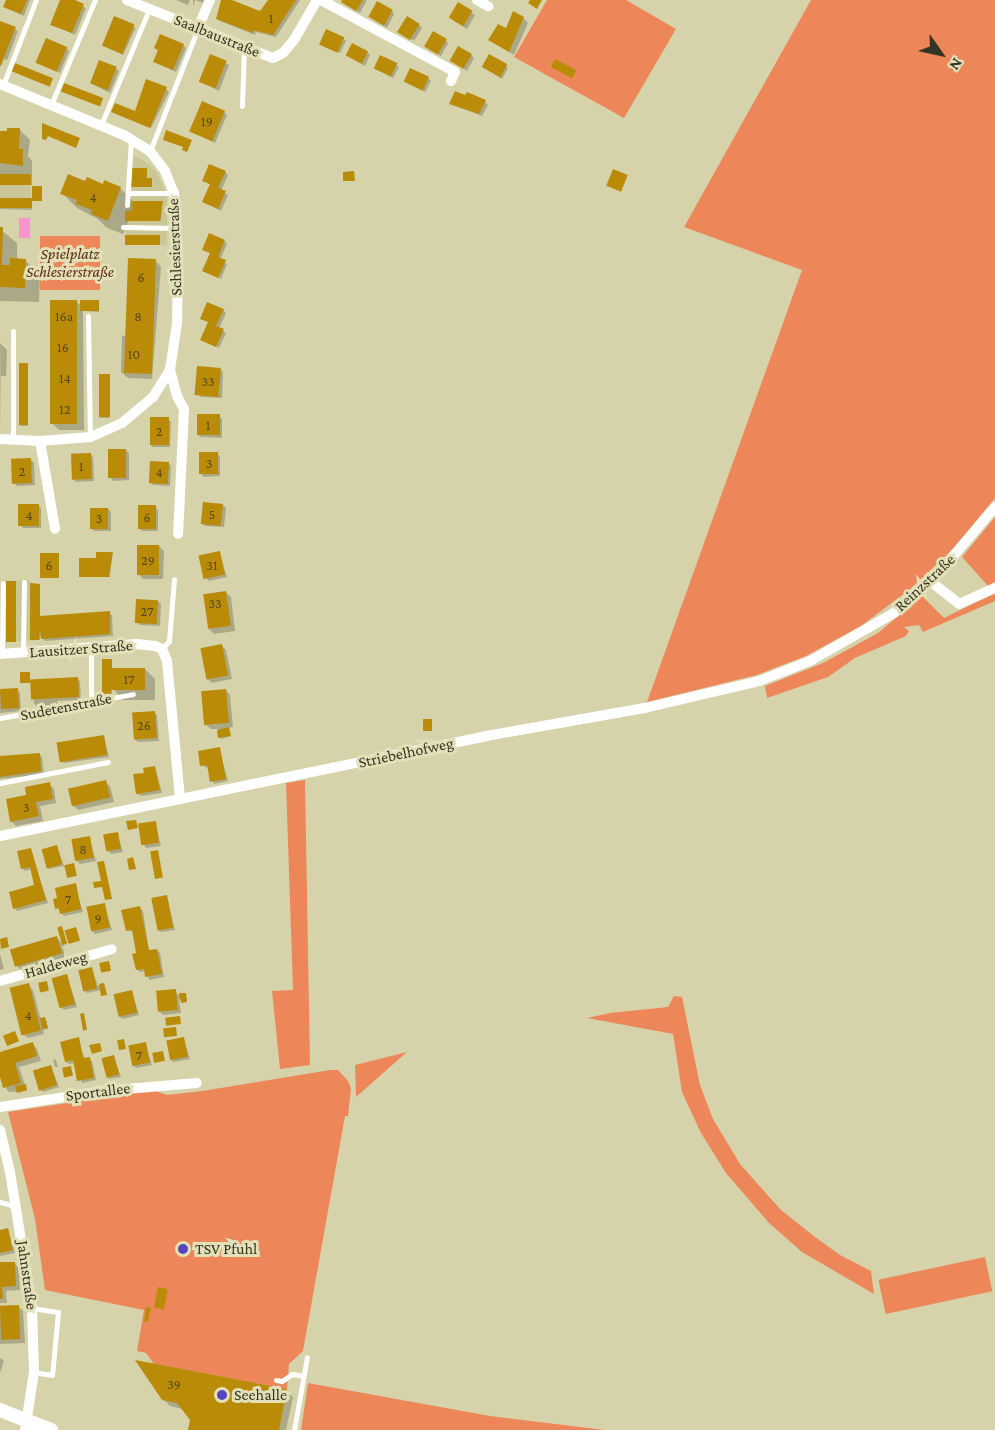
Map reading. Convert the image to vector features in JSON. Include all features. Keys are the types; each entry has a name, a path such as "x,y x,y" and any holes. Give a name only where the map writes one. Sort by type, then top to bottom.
{"street":[{"name":"Saalbaustraße","path":"127,0 273,58 283,54 319,0"},
{"path":"198,28 210,0"},
{"path":"319,0 455,72 451,81"},
{"path":"477,0 488,6"},
{"name":"Schlesierstraße","path":"0,439 40,441 90,437 122,423 153,397 171,370 177,322 177,228 174,193 165,171 150,151 132,139 1,84"},
{"path":"171,370 177,396 184,409 178,534"},
{"path":"153,397 165,393 177,396"},
{"path":"40,441 55,529"},
{"name":"Reinzstraße","path":"810,661 894,613 930,581 966,544 995,507"},
{"path":"930,581 959,603 995,588"},
{"name":"Lausitzer Straße","path":"1,654 136,644 155,646 162,650"},
{"path":"162,650 167,661 180,799"},
{"name":"Striebelhofweg","path":"0,836 486,736 695,697 759,681 810,661"},
{"name":"Haldeweg","path":"0,981 112,949"},
{"name":"Sportallee","path":"0,1107 103,1091 197,1083"},
{"name":"Jahnstraße","path":"0,1131 16,1206 32,1308 34,1372 26,1426"},
{"path":"0,1410 26,1426 51,1430"}],"lane":[{"path":"1,84 36,0"},
{"path":"51,105 94,0"},
{"path":"101,125 149,9"},
{"path":"150,151 198,28"},
{"path":"243,106 244,47"},
{"path":"127,205 132,139"},
{"path":"128,193 174,193"},
{"path":"123,227 177,228"},
{"path":"88,316 90,437"},
{"path":"13,331 13,440"},
{"path":"162,650 169,641 174,579"},
{"path":"22,654 24,582"},
{"path":"1,654 3,583"},
{"path":"91,648 91,702"},
{"name":"Sudetenstraße","path":"0,718 133,694"},
{"path":"0,783 108,762"},
{"path":"0,1202 16,1206"},
{"path":"32,1308 58,1312 52,1375 34,1372"},
{"path":"294,1430 307,1357"},
{"path":"276,1380 282,1381 292,1374 303,1376"}],"shaded area":[{"path":"128,154 142,159 155,170 167,193 167,245 125,245"},
{"path":"0,174 31,174 31,208 0,208"},
{"path":"19,218 30,218 30,238 19,238"},
{"path":"30,580 31,583 40,584 39,640 6,642 6,581"}],"green space":[{"path":"547,0 626,0 676,29 624,118 514,57"},
{"path":"811,0 995,0 995,498 952,550 909,590 861,626 806,656 757,675 647,702 802,270 684,227"},
{"name":"Spielplatz Schlesierstraße","path":"40,236 100,236 100,290 40,290"},
{"path":"995,517 995,582 988,586 962,557"},
{"path":"995,593 995,601 923,632 919,625 904,627 909,631 906,636 855,658 828,677 767,698 765,686 823,663 878,633 922,596 944,618"},
{"path":"305,780 310,1065 280,1069 272,991 293,990 286,783"},
{"path":"674,996 682,997 700,1085 713,1119 740,1164 781,1210 840,1255 871,1271 874,1294 802,1252 769,1223 726,1173 701,1133 682,1092 673,1034 587,1018 610,1013 668,1007"},
{"path":"407,1052 356,1097 355,1065"},
{"name":"TSV Pfuhl","path":"338,1070 348,1081 351,1089 348,1116 345,1116 303,1351 289,1364 287,1389 154,1364 146,1353 137,1351 144,1310 45,1290 35,1219 8,1112 153,1090 167,1095 202,1091"},
{"path":"985,1257 992,1291 886,1314 878,1280"},
{"path":"308,1383 490,1416 605,1430 301,1430"}],"building":[{"path":"6,0 27,0 21,14 3,7"},
{"path":"60,0 75,0 84,4 72,33 50,25"},
{"path":"221,0 232,0 260,11 268,0 296,0 273,35 253,30 253,33 216,19"},
{"path":"342,0 363,0 356,11 341,2"},
{"path":"530,0 542,0 537,9 528,3"},
{"path":"377,1 393,10 384,25 368,17"},
{"path":"458,2 473,11 463,26 449,17"},
{"path":"513,11 524,17 509,52 488,40 498,24 506,28"},
{"path":"114,16 134,24 122,54 102,46"},
{"path":"407,16 420,24 410,40 397,32"},
{"path":"0,21 16,27 0,67"},
{"path":"326,29 344,37 337,53 319,45"},
{"path":"433,31 447,39 438,55 424,47"},
{"path":"160,34 184,44 173,70 153,62 158,50 154,48"},
{"path":"46,38 67,47 57,72 35,63"},
{"path":"352,43 368,51 362,64 346,55"},
{"path":"458,46 472,54 463,69 450,61"},
{"path":"210,54 227,61 215,89 199,82"},
{"path":"489,54 507,64 500,77 482,67"},
{"path":"380,55 397,63 391,77 374,69"},
{"path":"555,59 576,70 572,78 551,67"},
{"path":"99,60 117,67 108,90 90,83"},
{"path":"15,63 53,78 50,87 12,71"},
{"path":"410,68 429,77 423,90 404,82"},
{"path":"146,79 167,87 150,128 111,112 115,103 135,111"},
{"path":"64,83 103,98 100,106 61,91"},
{"path":"455,91 465,95 467,92 486,100 479,114 449,104"},
{"path":"202,101 225,111 212,141 189,131"},
{"path":"42,123 80,138 76,148 48,136 46,140 42,139"},
{"path":"7,128 20,128 19,149 23,149 23,166 0,163 0,131 7,131"},
{"path":"166,130 192,140 187,152 182,150 183,147 163,140"},
{"path":"209,164 226,171 218,188 226,191 218,209 202,202 210,184 202,181"},
{"path":"132,168 147,168 147,178 152,178 152,187 131,187"},
{"path":"613,169 628,175 621,192 606,186"},
{"path":"354,171 355,181 343,181 343,172"},
{"path":"0,174 31,174 31,185 0,185"},
{"path":"68,174 85,181 87,177 103,184 104,180 121,187 108,221 91,214 92,210 76,204 77,200 60,194"},
{"path":"32,186 42,186 42,201 32,201 32,208 0,208 0,198 32,198"},
{"path":"132,201 163,201 160,221 125,221 125,211 132,211"},
{"path":"0,227 3,227 2,265 10,265 10,258 26,259 25,288 0,287"},
{"path":"209,233 225,240 218,257 226,260 218,278 202,271 210,253 202,250"},
{"path":"125,235 160,235 160,245 125,245"},
{"path":"128,258 156,259 152,374 124,373"},
{"path":"50,300 77,300 77,424 50,424"},
{"path":"80,300 99,300 99,311 80,311"},
{"path":"207,302 224,309 216,326 224,329 216,347 200,340 208,322 200,319"},
{"path":"19,363 28,363 28,425 19,425"},
{"path":"197,366 221,368 218,397 194,395"},
{"path":"99,374 110,374 110,417 99,417"},
{"path":"197,414 220,414 220,435 197,435"},
{"path":"150,417 169,417 169,445 150,445"},
{"path":"108,449 126,449 126,478 108,478"},
{"path":"199,452 218,452 218,474 199,474"},
{"path":"91,453 92,479 72,480 71,454"},
{"path":"31,458 32,483 12,484 11,459"},
{"path":"150,461 169,462 168,484 149,483"},
{"path":"203,502 223,504 221,526 201,524"},
{"path":"18,504 39,504 39,526 18,526"},
{"path":"138,505 156,505 156,529 138,529"},
{"path":"90,508 108,508 108,529 90,529"},
{"path":"137,545 159,545 159,575 137,575"},
{"path":"220,551 225,574 203,579 198,556"},
{"path":"96,552 113,552 109,577 79,577 79,558 96,558"},
{"path":"40,553 59,553 59,578 40,578"},
{"path":"6,581 16,581 16,642 6,642"},
{"path":"30,583 40,584 40,616 110,611 110,634 41,639 40,628 39,640 30,640"},
{"path":"226,591 231,626 208,629 203,594"},
{"path":"136,599 158,600 157,624 135,623"},
{"path":"222,644 228,675 207,680 200,648"},
{"path":"102,659 112,659 112,668 145,668 145,690 111,690 111,694 102,694"},
{"path":"20,672 30,672 30,683 20,683"},
{"path":"78,677 79,697 31,699 30,680"},
{"path":"18,688 19,708 1,709 0,689"},
{"path":"226,689 229,723 204,725 201,691"},
{"path":"155,711 157,738 134,740 132,713"},
{"path":"423,719 432,719 432,731 423,731"},
{"path":"229,727 231,736 218,738 217,730"},
{"path":"104,735 107,755 60,762 57,743"},
{"path":"220,747 226,779 210,782 207,765 200,766 198,751"},
{"path":"40,753 41,771 0,777 0,756"},
{"path":"155,766 160,790 136,794 133,774 144,773 143,768"},
{"path":"106,780 110,798 72,806 68,789"},
{"path":"50,782 53,799 36,802 39,816 10,822 6,799 26,795 25,787"},
{"path":"136,820 138,828 128,830 126,821"},
{"path":"156,821 159,843 141,845 138,824"},
{"path":"118,832 121,849 106,851 103,835"},
{"path":"90,836 94,858 75,861 71,839"},
{"path":"57,845 62,864 47,868 42,849"},
{"path":"31,848 46,900 13,909 9,892 34,885 30,867 21,869 17,851"},
{"path":"158,850 163,878 155,879 150,851"},
{"path":"133,857 136,869 129,870 127,859"},
{"path":"104,861 112,899 105,900 102,887 94,888 93,882 101,881 97,862"},
{"path":"74,863 77,876 67,878 64,865"},
{"path":"76,883 81,909 60,914 59,908 55,909 53,899 57,898 55,888"},
{"path":"167,895 173,927 158,930 151,898"},
{"path":"105,903 110,928 91,931 86,907"},
{"path":"140,906 149,950 157,949 162,974 145,977 144,969 136,970 132,954 136,953 132,930 126,931 121,910"},
{"path":"62,926 67,943 62,945 57,927"},
{"path":"76,927 80,940 69,944 65,931"},
{"path":"57,936 62,953 15,967 10,950"},
{"path":"7,937 9,947 1,949 0,939"},
{"path":"109,961 111,971 101,973 99,963"},
{"path":"92,967 97,988 83,992 78,970"},
{"path":"67,974 75,1004 60,1008 52,978"},
{"path":"47,981 49,991 40,993 38,983"},
{"path":"29,983 41,1031 21,1035 10,988"},
{"path":"104,983 107,995 101,996 99,984"},
{"path":"176,989 178,1010 158,1012 156,991"},
{"path":"132,990 137,1012 119,1017 113,994"},
{"path":"179,993 186,993 187,1002 181,1003"},
{"path":"84,1013 87,1030 83,1030 80,1014"},
{"path":"180,1016 181,1024 166,1026 165,1018"},
{"path":"45,1017 48,1028 42,1029 40,1018"},
{"path":"176,1027 177,1036 164,1037 163,1028"},
{"path":"15,1031 19,1041 7,1046 3,1036"},
{"path":"79,1037 83,1058 90,1057 94,1078 77,1081 73,1060 65,1062 60,1042"},
{"path":"184,1037 188,1057 170,1060 166,1040"},
{"path":"124,1039 126,1049 119,1050 117,1040"},
{"path":"33,1042 37,1056 15,1063 21,1083 3,1088 0,1077 0,1052"},
{"path":"146,1042 150,1063 132,1066 128,1045"},
{"path":"100,1043 102,1051 92,1054 89,1045"},
{"path":"163,1051 165,1061 154,1063 152,1053"},
{"path":"114,1055 119,1074 107,1078 101,1058"},
{"path":"51,1065 57,1085 39,1091 33,1071"},
{"path":"71,1066 73,1076 64,1078 62,1068"},
{"path":"26,1084 27,1090 17,1093 15,1086"},
{"path":"8,1228 13,1250 0,1253 0,1230"},
{"path":"0,1262 15,1262 16,1286 2,1287 3,1298 0,1299"},
{"path":"158,1287 168,1289 164,1310 154,1308"},
{"path":"19,1305 20,1339 1,1340 0,1306"},
{"path":"146,1307 151,1308 148,1322 144,1321"},
{"name":"Seehalle","path":"135,1360 287,1389 279,1430 188,1430 190,1420 177,1403 162,1400"}],"place":[{"name":"TSV Pfuhl","path":"183,1249"},
{"name":"Seehalle","path":"222,1395"}]}
